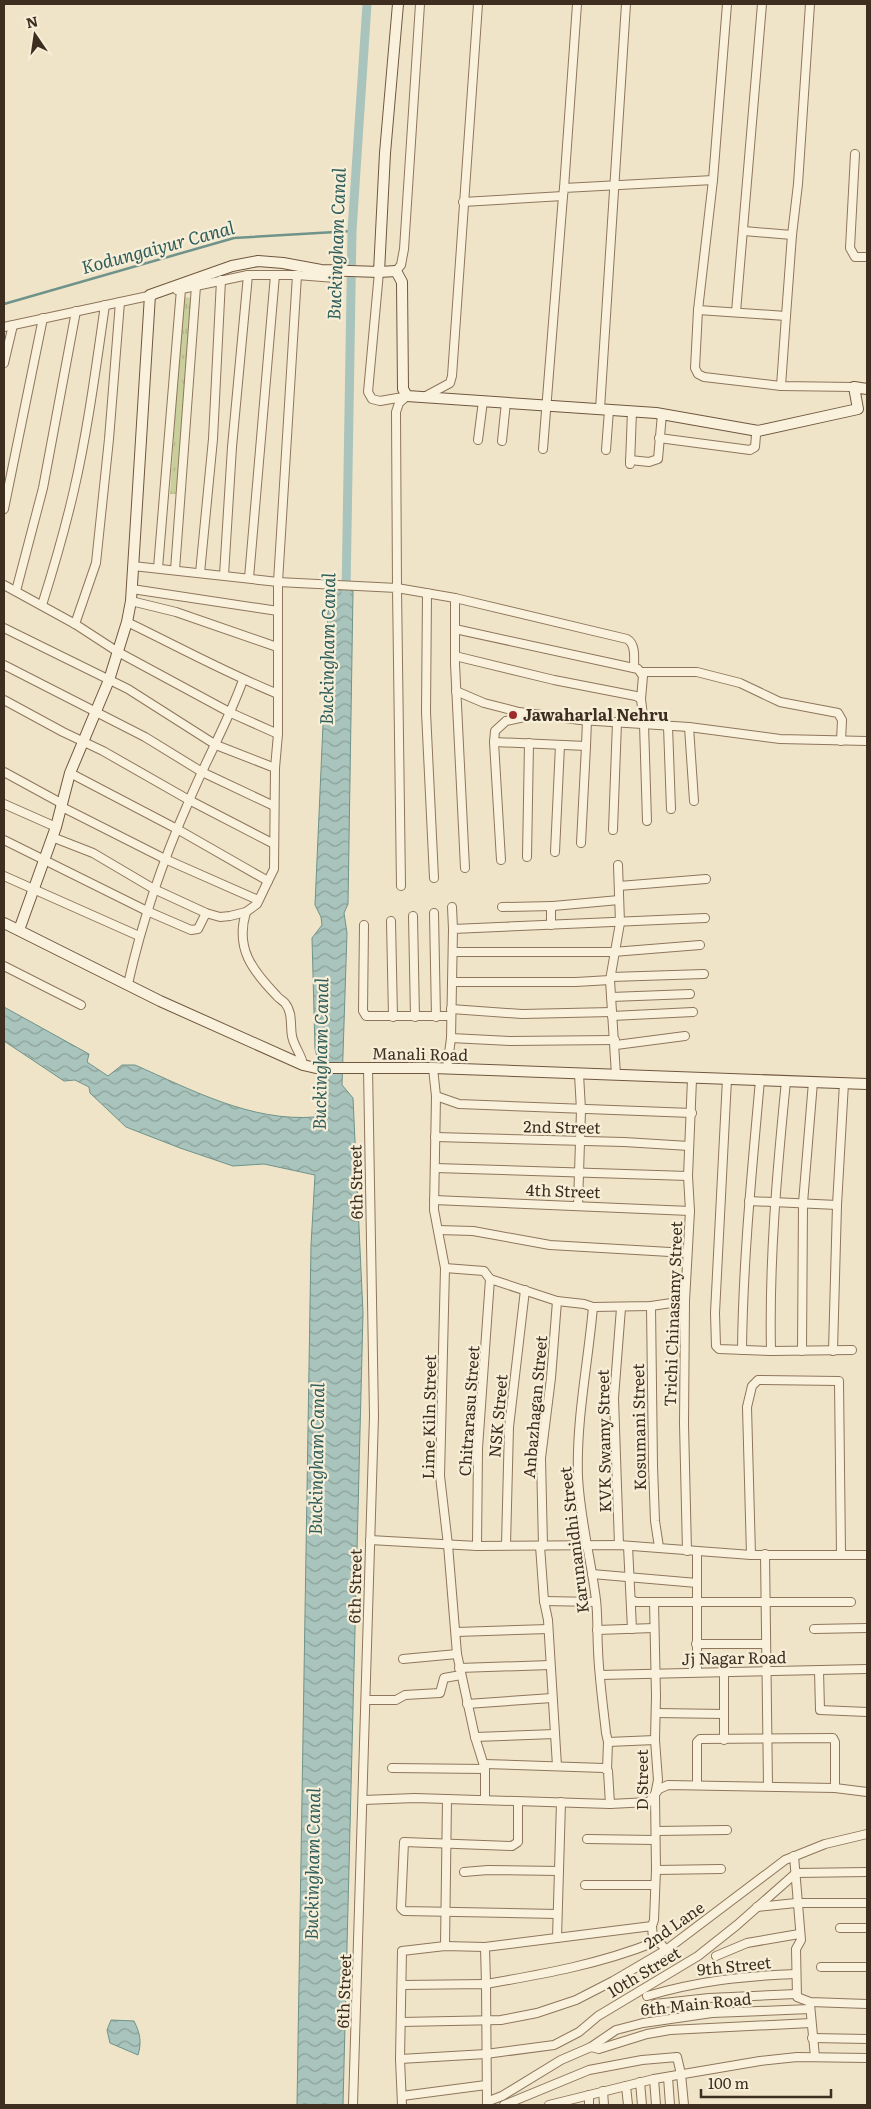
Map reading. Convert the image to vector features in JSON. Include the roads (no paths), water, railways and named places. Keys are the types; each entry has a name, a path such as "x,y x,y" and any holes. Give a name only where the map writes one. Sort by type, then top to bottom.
{"street":[{"path":"398,4 368,392 372,399 380,402 408,396 632,411 662,414 758,431 858,409 854,387"},
{"path":"396,272 404,249 420,4"},
{"path":"425,397 450,384 452,376 478,4"},
{"path":"543,448 577,4"},
{"path":"606,450 604,409 614,185 626,4"},
{"path":"727,4 713,180 698,310 695,368 698,374 781,386 854,387 867,389"},
{"path":"736,312 762,4"},
{"path":"781,386 792,235 798,184 810,4"},
{"path":"855,154 850,248 855,257 867,257"},
{"path":"463,202 614,185 713,180"},
{"path":"744,231 792,235"},
{"path":"150,295 248,262 283,262 321,270 396,272"},
{"path":"396,272 402,282 403,389 408,396"},
{"path":"249,578 275,274"},
{"path":"4,327 248,275 275,274 336,278"},
{"path":"224,576 232,447 248,275"},
{"path":"52,837 93,853 154,888 206,913 220,917 246,912 257,904 274,869 275,768 278,734 278,582 297,275"},
{"path":"200,573 213,439 221,280"},
{"path":"175,570 196,286"},
{"path":"158,568 181,289"},
{"path":"19,930 56,826 70,772 109,680 127,622 132,588 150,295"},
{"path":"76,624 96,563 109,439 120,302"},
{"path":"42,605 74,488 94,382 105,305"},
{"path":"698,310 786,316"},
{"path":"16,591 43,488 76,311"},
{"path":"4,509 43,318"},
{"path":"4,362 14,324"},
{"path":"401,886 396,412 399,403 408,396"},
{"path":"478,440 483,401"},
{"path":"502,441 506,402"},
{"path":"632,411 630,462 654,461 658,458 662,414"},
{"path":"659,438 750,450 755,447 758,431"},
{"path":"164,500 180,501"},
{"path":"133,566 290,583 398,588 455,598 627,639 633,645 638,670 644,724 647,820"},
{"path":"4,585 76,624 118,652 231,713 278,734"},
{"path":"132,588 278,611"},
{"path":"427,593 426,712 434,878"},
{"path":"455,598 456,691 465,868"},
{"path":"131,601 176,612 277,648"},
{"path":"127,622 214,663 243,680 278,694"},
{"path":"4,628 128,689 216,745 275,768"},
{"path":"455,629 638,670 697,672 740,683 780,702 838,713 842,720 841,741"},
{"path":"455,656 554,680 636,696 641,699"},
{"path":"4,665 146,737 202,772 274,806"},
{"path":"128,984 139,936 154,888 189,800 231,713 243,680"},
{"path":"456,691 484,703 519,712 587,720 689,727 780,739 867,741"},
{"path":"4,700 103,750 189,800 274,844"},
{"path":"501,860 494,742 496,731 506,721 536,714"},
{"path":"581,844 587,720"},
{"path":"613,830 617,722"},
{"path":"668,726 671,810"},
{"path":"689,727 694,801"},
{"path":"494,742 586,746"},
{"path":"527,857 529,743"},
{"path":"555,852 560,745"},
{"path":"4,772 59,802 62,807 165,859 258,900"},
{"path":"70,772 177,829 268,881"},
{"path":"4,804 56,826"},
{"path":"4,840 148,911 191,930 198,929 206,913"},
{"path":"616,1075 611,979 613,952 620,923 618,865"},
{"path":"4,876 139,936"},
{"path":"619,886 706,879"},
{"path":"502,906 553,906 619,900"},
{"path":"551,925 553,906"},
{"path":"447,1069 451,1038 452,907"},
{"path":"246,912 242,932 248,959 261,979 284,1002 289,1011 292,1037 295,1048 302,1058 303,1065"},
{"path":"434,913 436,1017"},
{"path":"413,916 415,1017"},
{"path":"453,929 705,918"},
{"path":"391,921 393,1017"},
{"name":"Manali Road","path":"4,923 160,1001 303,1065 316,1068 433,1068 867,1084"},
{"path":"364,924 364,1014 369,1018 436,1017 451,1012 522,1014 692,1012"},
{"path":"453,952 613,952 700,945"},
{"path":"4,966 81,1005"},
{"path":"452,982 576,982 704,974"},
{"path":"611,997 690,994"},
{"path":"451,1038 510,1041 615,1042 685,1036"},
{"name":"6th Street","path":"354,2105 374,1416 368,1068"},
{"name":"Lime Kiln Street","path":"433,1068 436,1096 434,1200 445,1268 440,1476 457,1654 475,1737 485,1766 485,1800"},
{"path":"578,1205 581,1110 579,1074"},
{"name":"Trichi Chinasamy Street","path":"687,1551 684,1424 685,1301 690,1211 688,1176 692,1079"},
{"path":"727,1079 715,1343 719,1349 771,1351 852,1350"},
{"path":"742,1350 743,1295 749,1201 760,1080"},
{"path":"771,1351 770,1282 774,1203 786,1081"},
{"path":"802,1351 803,1203 813,1082"},
{"path":"833,1351 837,1205 844,1084"},
{"path":"436,1096 459,1104 692,1113"},
{"name":"2nd Street","path":"435,1137 689,1146"},
{"path":"435,1168 688,1176"},
{"name":"4th Street","path":"434,1200 690,1211"},
{"path":"749,1201 837,1205"},
{"path":"438,1230 473,1231 550,1245 688,1253"},
{"path":"445,1268 484,1271 490,1279 557,1301 593,1307 621,1308 685,1301"},
{"name":"Chitrarasu Street","path":"476,1546 478,1448 490,1279"},
{"name":"NSK Street","path":"506,1545 509,1427 525,1290"},
{"name":"Anbazhagan Street","path":"557,1301 551,1378 541,1458 541,1546 557,1766"},
{"name":"Kosumani Street","path":"651,1306 653,1466 655,1521 659,1547"},
{"name":"Karunanidhi Street","path":"593,1307 587,1368 580,1408 578,1478 586,1546 596,1602 600,1675 608,1742 607,1770 610,1804"},
{"name":"KVK Swamy Street","path":"619,1545 614,1398 621,1308"},
{"path":"750,1555 748,1407 752,1386 758,1380 839,1382 841,1554"},
{"path":"370,1540 476,1546 619,1545 750,1555 867,1555"},
{"path":"628,1546 632,1629"},
{"path":"696,1672 697,1552"},
{"path":"765,1554 768,1786"},
{"path":"592,1574 697,1583"},
{"path":"632,1600 697,1603 852,1602"},
{"path":"544,1601 596,1602"},
{"name":"D Street","path":"654,1602 655,1740 658,1780 655,1795 656,1885 652,1926 655,1942"},
{"path":"598,1630 654,1628"},
{"path":"814,1629 867,1628"},
{"path":"456,1632 548,1629"},
{"path":"696,1644 766,1644"},
{"path":"403,1659 457,1654"},
{"path":"366,1700 396,1700 405,1695 440,1693 444,1678 460,1672 550,1664"},
{"name":"Jj Nagar Road","path":"600,1675 867,1669"},
{"path":"819,1670 820,1710 867,1712"},
{"path":"724,1672 724,1740"},
{"path":"467,1704 552,1698"},
{"path":"656,1713 724,1714"},
{"path":"475,1737 555,1734"},
{"path":"697,1785 698,1740 834,1738 835,1788"},
{"path":"608,1742 655,1740"},
{"path":"392,1768 557,1766 604,1768 607,1770"},
{"path":"363,1800 447,1799 610,1804 645,1803 663,1786 697,1785 835,1788 867,1792"},
{"path":"445,1946 447,1799"},
{"path":"518,1802 518,1839 515,1845 404,1842 401,1908 404,1911 444,1910 557,1914"},
{"path":"557,1938 561,1802"},
{"path":"656,1830 727,1830"},
{"name":"2nd Lane","path":"401,2022 501,2020 537,2013 576,2000 666,1950 785,1860 825,1844 867,1834"},
{"path":"586,1839 654,1840"},
{"path":"794,1856 796,1903 801,1940 796,1949 796,1994 798,1999 806,1999 810,2005 815,2057"},
{"path":"464,1872 488,1870 559,1871"},
{"path":"656,1870 721,1870"},
{"path":"796,1873 867,1872"},
{"name":"10th Street","path":"400,2059 486,2054 554,2045 579,2032 598,2016 698,1956 796,1873"},
{"path":"585,1886 656,1885"},
{"path":"757,1907 796,1903 867,1903"},
{"path":"402,2105 400,2059 402,1951 445,1946 485,1947 652,1926"},
{"path":"840,1928 867,1928"},
{"path":"716,1956 747,1942 799,1934"},
{"path":"402,1985 486,1984 570,1969 655,1942 661,1944 666,1950"},
{"path":"485,1947 487,2103"},
{"path":"820,1966 867,1967"},
{"name":"9th Street","path":"647,1996 704,1982 796,1974"},
{"path":"655,2004 709,1998 796,1994"},
{"name":"6th Main Road","path":"487,2103 561,2060 590,2047 616,2030 643,2023 712,2013 810,2005 867,2004"},
{"name":"6th Main Road","path":"590,2047 599,2049 647,2034 670,2030 811,2023"},
{"path":"812,2038 867,2039"},
{"path":"504,2105 577,2073 613,2065 677,2057 681,2074 684,2105"},
{"path":"549,2105 575,2102 589,2095 654,2079 760,2061 815,2057 867,2058"},
{"path":"668,2077 670,2105"},
{"path":"654,2079 656,2105"},
{"path":"640,2082 642,2105"},
{"path":"402,2096 486,2085"},
{"path":"626,2086 628,2105"},
{"path":"603,2091 604,2105"},
{"path":"589,2095 589,2105"}],"water":[{"path":"329,589 353,591 348,904 344,913 347,933 342,1085 353,1098 363,1313 343,2105 297,2105 311,1245 315,1175 264,1164 233,1166 126,1127 90,1093 89,1087 75,1080 64,1081 4,1041 4,1007 89,1054 87,1062 108,1076 122,1065 135,1065 200,1094 245,1109 291,1117 315,1117 319,1074 315,1049 312,938 322,925 321,917 315,905"},
{"path":"111,2020 134,2021 140,2038 138,2055 110,2043 107,2030"}],"waterway":[{"name":"Buckingham Canal","path":"346,593 352,231 367,4"},
{"name":"Kodungaiyur Canal","path":"4,304 234,238 352,231"}],"place":[{"name":"Jawaharlal Nehru","path":"513,715"}]}
